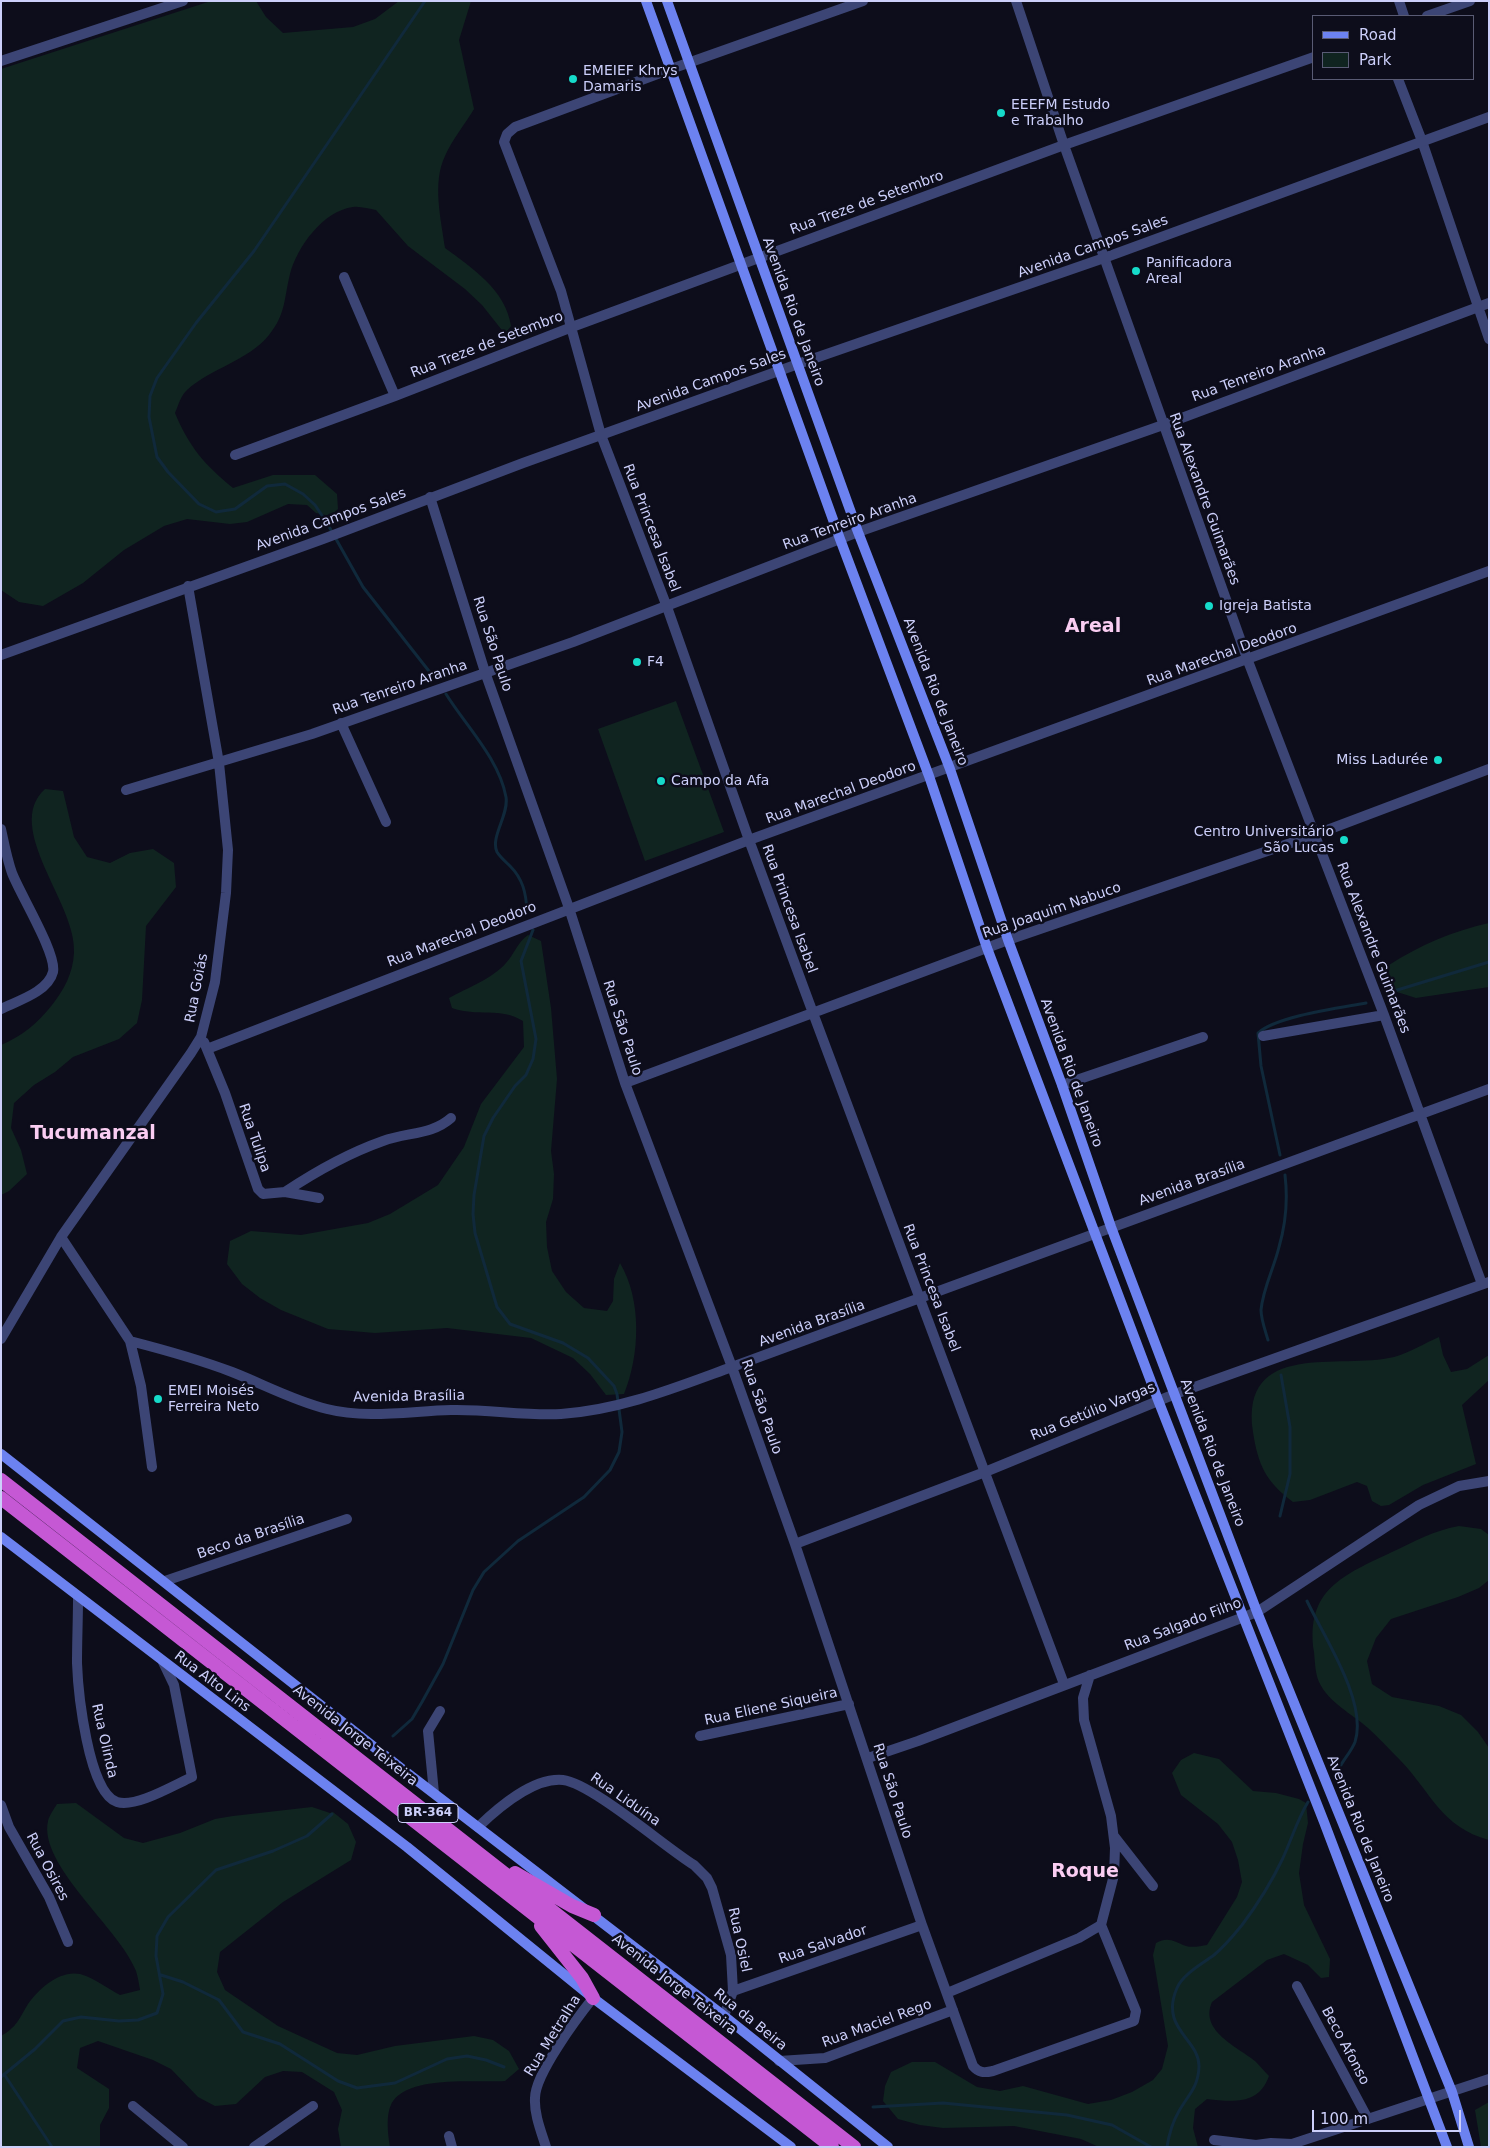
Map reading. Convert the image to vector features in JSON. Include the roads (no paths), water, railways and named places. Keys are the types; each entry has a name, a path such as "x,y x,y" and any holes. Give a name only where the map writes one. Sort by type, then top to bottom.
{"highway":[{"name":"Avenida Jorge Teixeira","path":"1,1480 854,2147"},
{"name":"Avenida Jorge Teixeira","path":"1,1498 832,2147"},
{"path":"459,1838 572,1906 594,1915"},
{"path":"530,1911 582,1978 593,1998"}],"main road":[{"path":"646,1 840,540 929,776 988,948 1158,1400 1447,2147"},
{"name":"Avenida Rio de Janeiro","path":"667,1 758,259 858,532 950,769 1008,940 1062,1085 1111,1227 1257,1612 1452,2092 1469,2147"},
{"name":"Rua da Beira","path":"1,1454 478,1828 724,2016 888,2147"},
{"name":"Rua Alto Lins","path":"1,1537 78,1598 407,1847 593,1998"},
{"path":"593,1998 790,2147"}],"street":[{"path":"1,61 184,1"},
{"path":"671,69 863,1"},
{"name":"Rua Alexandre Guimarães","path":"1016,1 1104,258 1248,660 1485,1283"},
{"path":"1400,1 1404,15"},
{"path":"1430,15 1470,1"},
{"name":"Rua Treze de Setembro","path":"235,455 1064,144 1312,58"},
{"name":"Rua Princesa Isabel","path":"671,69 516,127 505,138 508,156 558,283 601,435 667,607 749,840 813,1013 1064,1684"},
{"path":"1398,80 1422,141 1489,338"},
{"name":"Avenida Campos Sales","path":"1,655 601,435 798,364 1104,258 1489,117"},
{"path":"344,277 395,396"},
{"name":"Rua Tenreiro Aranha","path":"126,790 219,763 486,672 667,607 858,532 1163,424 1489,303"},
{"name":"Rua São Paulo","path":"430,498 486,672 569,908 625,1084 732,1368 795,1544 922,1924 973,2066 980,2072 986,2073 1130,2024 1137,2018 1136,2011 1101,1925"},
{"name":"Rua Marechal Deodoro","path":"206,1049 749,840 950,769 1489,571"},
{"name":"Rua Goiás","path":"1,1339 61,1237 201,1037 215,982 226,893 228,850 219,763 188,586"},
{"path":"341,723 386,822"},
{"name":"Rua Joaquim Nabuco","path":"625,1084 1008,940 1314,834 1489,769"},
{"path":"1,828 12,874 50,954 52,973 40,989 1,1009"},
{"path":"1263,1036 1384,1016"},
{"name":"Rua Tulipa","path":"201,1037 258,1189 263,1194 284,1192 319,1198"},
{"path":"1062,1085 1203,1037"},
{"name":"Avenida Brasília","path":"130,1341 194,1358 328,1409 356,1413 456,1410 545,1414 611,1407 732,1368 1111,1227 1489,1090"},
{"path":"284,1192 319,1171 374,1144 437,1128 451,1118"},
{"path":"61,1237 130,1341 141,1386 152,1467"},
{"name":"Rua Getúlio Vargas","path":"795,1544 985,1472 1158,1400 1485,1283"},
{"name":"Rua Salgado Filho","path":"868,1758 918,1741 1257,1612 1419,1505 1459,1486 1489,1481"},
{"name":"Beco da Brasília","path":"165,1581 347,1519"},
{"name":"Rua Olinda","path":"78,1598 77,1664 85,1731 101,1787 112,1800 125,1803 147,1797 192,1777 176,1691 163,1662"},
{"path":"1090,1675 1083,1698 1084,1720 1111,1816 1114,1835 1114,1875 1101,1925"},
{"name":"Rua Eliene Siqueira","path":"700,1736 849,1704"},
{"path":"434,1793 428,1732 440,1711"},
{"name":"Rua Liduína","path":"478,1828 512,1798 524,1791 562,1780 585,1787 702,1872"},
{"name":"Rua Osires","path":"1,1804 5,1829 50,1897 68,1942"},
{"path":"1114,1835 1153,1886"},
{"name":"Rua Osiel","path":"702,1872 712,1888 731,1954 733,1991 724,2016"},
{"name":"Rua Salvador","path":"733,1991 922,1924"},
{"name":"Rua Maciel Rego","path":"947,1993 1079,1938 1101,1925"},
{"name":"Beco Afonso","path":"1297,1986 1368,2119"},
{"name":"Rua Metralha","path":"546,2147 535,2108 535,2090 546,2067 593,1998"},
{"name":"Rua Maciel Rego","path":"779,2061 825,2058 953,2010"},
{"path":"1214,2140 1256,2146 1271,2143 1292,2144 1489,2079"},
{"path":"133,2106 183,2147"},
{"path":"254,2147 313,2106"}],"waterway":[{"path":"425,1 254,251 196,323 157,378 150,396 149,417 157,457 168,472 199,504 216,512 235,509 267,486 285,484 303,494 315,505 327,523 363,587 432,675"},
{"path":"446,694 481,743 502,783 506,804 496,840 497,852 521,881 525,892 527,911"},
{"path":"393,1736 412,1719 422,1702 443,1664 473,1590 484,1572 518,1541 584,1497 610,1470 619,1452 622,1432 617,1394 614,1386 588,1358 563,1343 510,1324 497,1307 475,1233 474,1195 484,1136 493,1118 515,1086 526,1075 533,1059 536,1039 521,961 533,930"},
{"path":"1394,991 1489,962"},
{"path":"1280,1155 1261,1066 1258,1033 1267,1027 1293,1017 1366,1003"},
{"path":"1268,1340 1262,1321 1261,1310 1283,1229 1286,1211 1285,1175"},
{"path":"1280,1516 1290,1474 1290,1427 1281,1375"},
{"path":"1307,1601 1342,1670 1355,1708 1357,1726 1355,1742 1341,1765"},
{"path":"1167,2147 1173,2124 1195,2086 1199,2067 1198,2057 1176,2024 1173,2014 1173,2002 1177,1988 1188,1974 1222,1948 1248,1917 1278,1869 1308,1802"},
{"path":"1,2077 35,2049 63,2021 81,2017 119,2021 138,2020 157,2013 163,1994 156,1956 157,1936 168,1917 216,1870 273,1851 307,1836 332,1814"},
{"path":"161,1975 183,1982 219,2000 243,2032 280,2044 338,2081 357,2088 395,2083 447,2059 467,2056 486,2060 504,2067"},
{"path":"4,2074 52,2147"},
{"path":"873,2107 943,2103 1067,2115 1112,2125 1151,2147"}],"place":[{"name":"EMEIEF Khrys Damaris","path":"573,79"},
{"name":"EEEFM Estudo e Trabalho","path":"1001,113"},
{"name":"Panificadora Areal","path":"1136,271"},
{"name":"Igreja Batista","path":"1209,606"},
{"name":"F4","path":"637,662"},
{"name":"Miss Ladurée","path":"1438,760"},
{"name":"Campo da Afa","path":"661,781"},
{"name":"Centro Universitário São Lucas","path":"1344,840"},
{"name":"EMEI Moisés Ferreira Neto","path":"158,1399"}],"district":[{"name":"Areal","path":"1093,627"},
{"name":"Tucumanzal","path":"93,1134"},
{"name":"Roque","path":"1085,1872"}]}
